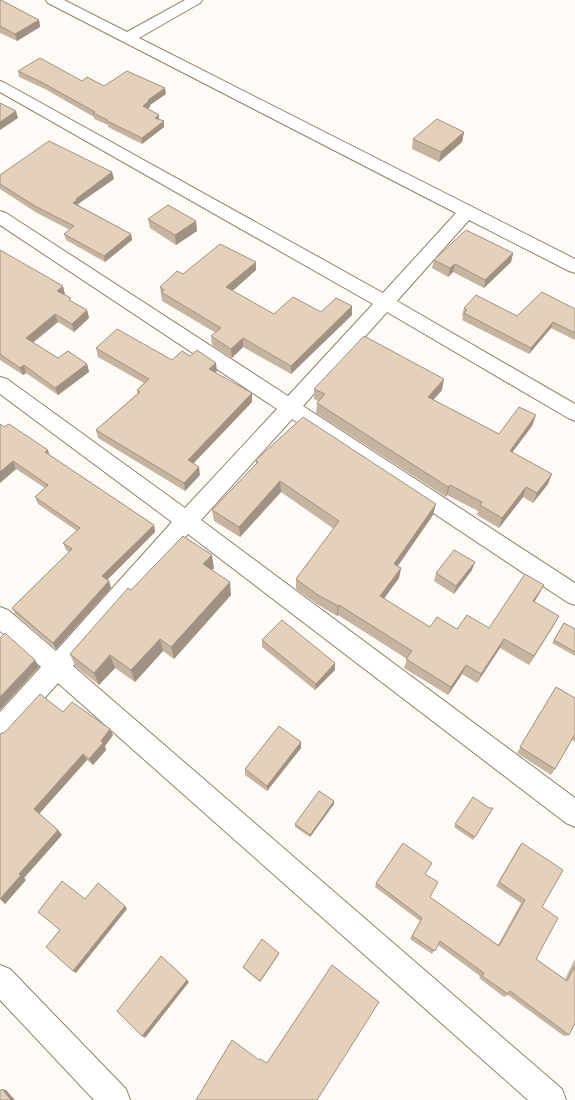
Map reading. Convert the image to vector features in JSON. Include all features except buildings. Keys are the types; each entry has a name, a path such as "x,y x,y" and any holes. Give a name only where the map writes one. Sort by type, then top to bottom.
{"street":[{"path":"53,0 575,267"},
{"path":"128,38 195,0"},
{"path":"0,86 385,303 575,413"},
{"path":"0,730 467,212"},
{"path":"0,217 575,595"},
{"path":"0,384 187,521 575,814"},
{"path":"0,617 551,1100"},
{"path":"0,979 115,1100"}]}
